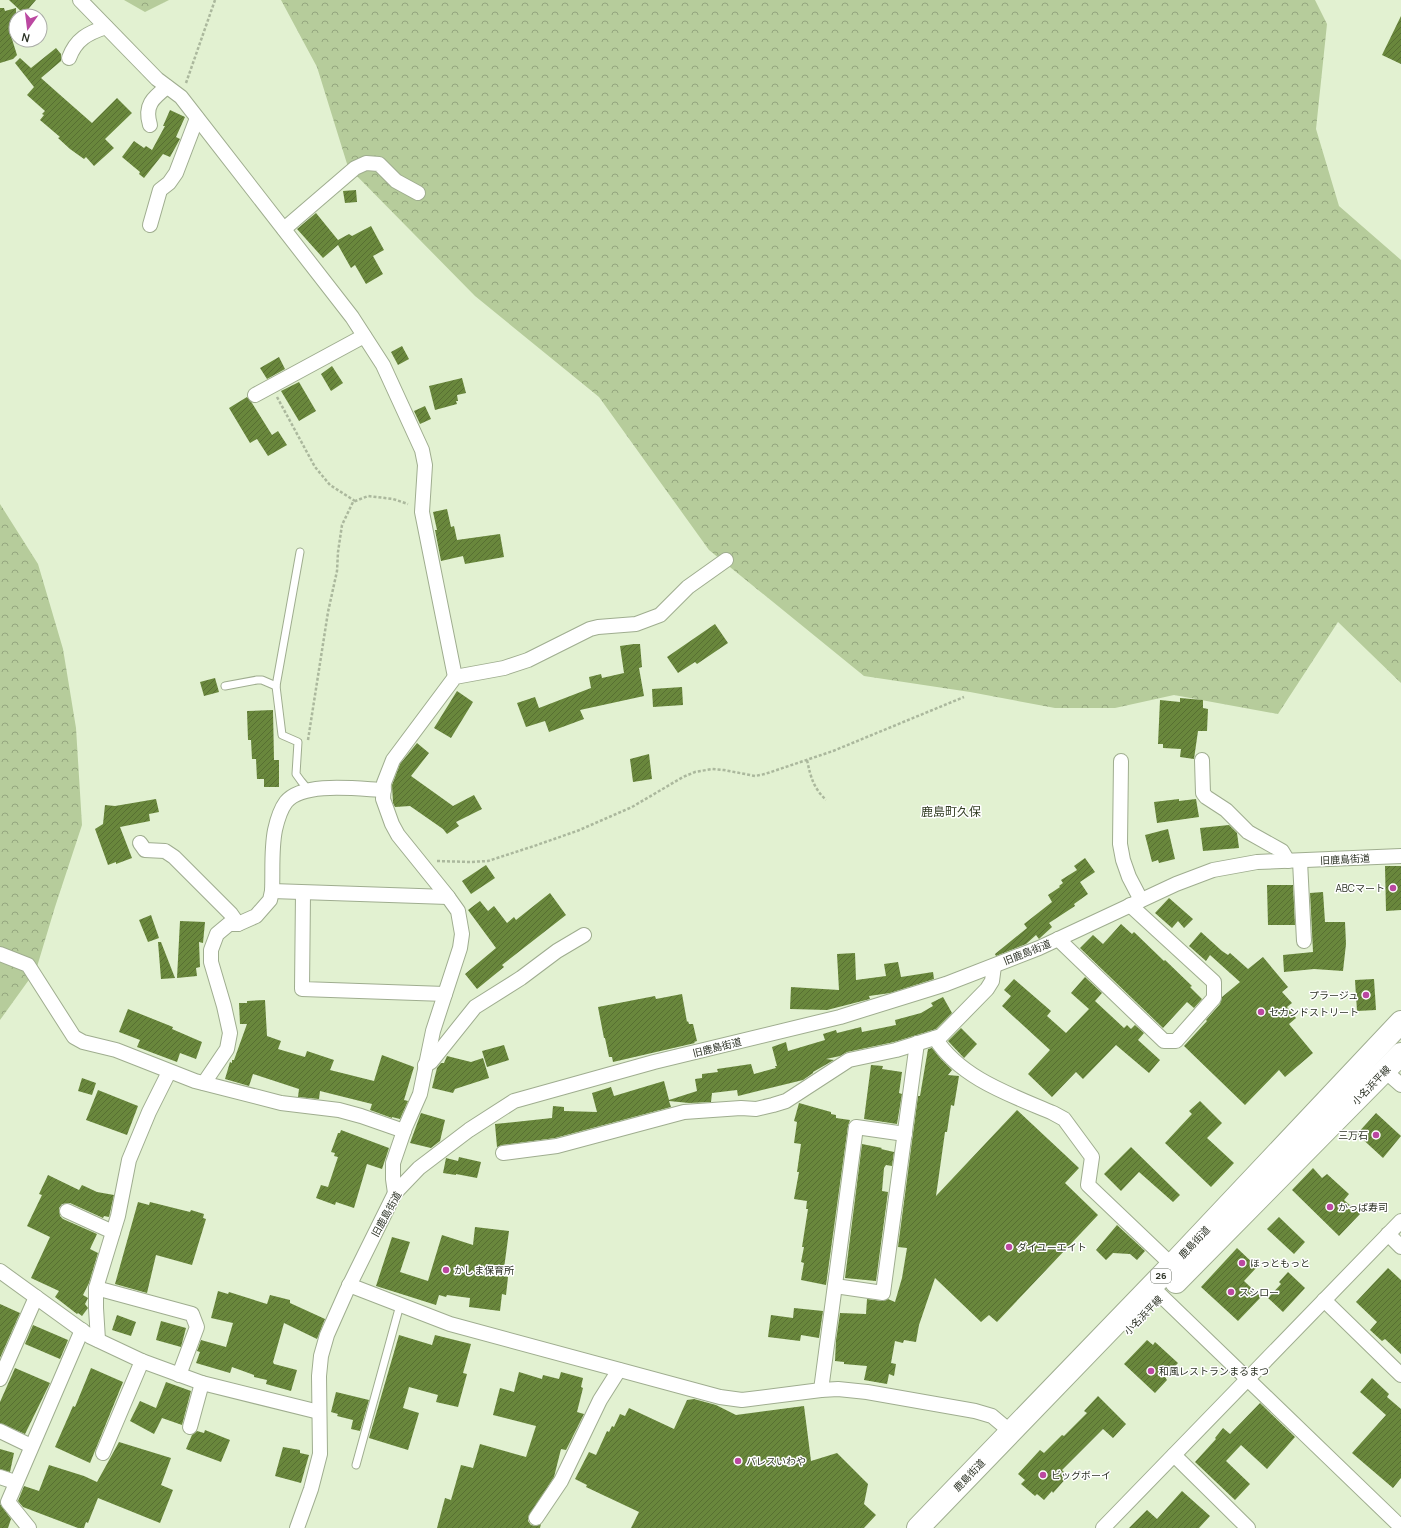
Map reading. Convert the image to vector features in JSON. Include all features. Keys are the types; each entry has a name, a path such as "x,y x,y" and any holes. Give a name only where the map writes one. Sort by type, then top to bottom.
{"main road":[{"name":"鹿島街道","path":"918,1528 1011,1432 1157,1291 1172,1265 1401,1022"},
{"name":"小名浜平線","path":"939,1528 1157,1291 1401,1054"}],"street":[{"path":"80,0 157,79 181,97 352,317 383,365 422,450 425,465 422,510 431,563 455,677"},
{"path":"69,58 71,52 84,36 106,27"},
{"path":"150,125 148,115 151,101 167,86"},
{"path":"150,225 160,190 169,183 176,173 197,118"},
{"path":"284,229 355,168 366,163 379,164 396,181 418,193"},
{"path":"255,395 364,336"},
{"path":"395,1193 393,1163 404,1131 420,1094 433,1031 460,948 462,934 458,911 398,836 392,824 383,799 384,783 393,760 455,677 504,668 528,660 590,629 636,624 660,615 688,587 726,560"},
{"path":"1202,760 1203,793 1206,797 1226,810 1248,832 1282,852 1294,861 1304,941"},
{"path":"1058,939 1164,1041 1176,1041 1214,998 1214,982 1136,902 1123,860 1120,844 1122,761"},
{"path":"204,1083 227,1049 230,1033 211,962 211,950 217,934 230,924 238,924 256,916 270,900 272,891 274,832 278,817 287,801 301,792 313,789 329,788 384,790"},
{"path":"140,843 145,850 165,851 174,857 231,914 238,924"},
{"name":"旧鹿島街道","path":"297,1528 311,1489 320,1454 319,1376 321,1356 327,1335 349,1285 395,1193 419,1168 469,1130 514,1101 654,1062 840,1017 946,984 1058,939 1176,884 1213,870 1257,862 1401,856"},
{"path":"272,891 448,897"},
{"path":"303,893 302,989 445,994"},
{"path":"425,1065 431,1062 475,1007 521,978 557,950 584,935"},
{"path":"0,954 28,965 74,1036 83,1042 116,1050 169,1072 204,1083 281,1103 339,1110 404,1131"},
{"path":"503,1153 557,1146 684,1112 741,1108 756,1109 786,1101 849,1060 896,1050 945,1033 987,989 992,981 994,966"},
{"path":"934,1038 950,1058 981,1080 1064,1119 1092,1157 1088,1185 1172,1265"},
{"path":"835,1286 883,1293 917,1043"},
{"path":"1385,1071 1401,1085"},
{"path":"98,1340 96,1288 113,1232 130,1160 149,1112 169,1072"},
{"path":"821,1390 856,1127 905,1134"},
{"path":"67,1211 113,1232"},
{"path":"1103,1528 1401,1221"},
{"path":"1388,1234 1401,1248"},
{"path":"0,1273 98,1340 142,1361 202,1383 319,1412"},
{"path":"349,1285 450,1324 720,1397 742,1400 838,1389 867,1392 975,1411 992,1416 1011,1432"},
{"path":"96,1288 192,1314 197,1327 180,1375"},
{"path":"1157,1291 1401,1527"},
{"path":"0,1379 36,1298"},
{"path":"1324,1300 1401,1375"},
{"path":"29,1528 8,1502 15,1482 82,1330"},
{"path":"103,1453 142,1361"},
{"path":"536,1518 561,1481 600,1400 618,1370"},
{"path":"190,1427 202,1383"},
{"path":"0,1431 31,1446"},
{"path":"1174,1455 1248,1528"},
{"path":"0,1477 15,1482"}],"lane":[{"path":"300,552 276,686 282,735 298,742 296,774 306,787"},
{"path":"225,686 262,680 276,686"},
{"path":"356,1465 400,1305"}],"path":[{"path":"181,97 216,0"},
{"path":"272,386 315,467 330,485 356,501"},
{"path":"308,741 328,612 337,571 342,525 349,510 356,501 368,496 393,498 422,510"},
{"path":"422,865 428,861 436,860 470,862 488,860 541,844 577,831 632,807 683,777 695,772 712,769 755,776 833,751 964,697"},
{"path":"807,760 811,780 818,793 826,800"}],"green space":[{"path":"124,0 169,0 145,12"},
{"path":"281,0 1315,0 1327,24 1316,129 1339,206 1401,260 1401,683 1338,622 1278,714 1174,695 1115,708 1055,708 970,692 864,676 709,550 599,397 475,296 348,167 317,67"},
{"path":"0,504 38,564 63,649 76,728 82,825 36,970 0,1020"}],"building":[{"path":"9,0 36,0 29,8 18,8"},
{"path":"0,8 4,8 5,11 8,10 8,48 15,48 17,55 13,59 0,63"},
{"path":"1401,16 1401,64 1382,55"},
{"path":"56,48 61,54 61,61 41,78 92,123 117,98 132,113 105,139 114,148 94,166 86,157 84,159 70,149 58,138 60,137 40,120 45,111 27,95 34,87 15,63 20,58 31,68"},
{"path":"170,110 185,117 176,137 180,139 170,157 163,154 144,178 139,174 140,172 122,157 134,141 144,148 146,146 152,150 165,126 163,126"},
{"path":"356,190 357,202 345,203 343,191"},
{"path":"316,213 338,240 349,234 352,236 371,226 384,250 373,256 383,274 366,284 355,265 351,268 338,245 323,258 297,229"},
{"path":"402,346 409,359 398,365 391,352"},
{"path":"279,357 285,369 267,379 260,368"},
{"path":"332,366 343,383 331,391 321,374"},
{"path":"462,378 466,393 457,395 457,404 435,410 429,386"},
{"path":"299,382 316,411 299,421 281,391"},
{"path":"247,397 272,435 278,431 287,445 268,456 257,439 250,443 229,408"},
{"path":"425,406 431,419 420,424 414,411"},
{"path":"447,509 451,527 454,526 457,540 500,534 504,557 465,564 463,556 441,561 433,512"},
{"path":"715,624 728,643 697,664 695,662 678,673 667,657"},
{"path":"640,644 642,667 639,668 644,696 580,710 584,719 549,732 545,721 526,727 517,703 535,697 539,708 591,688 589,677 601,674 602,678 624,673 620,646"},
{"path":"215,678 219,692 204,696 200,682"},
{"path":"682,687 683,705 653,707 652,689"},
{"path":"457,691 473,702 451,738 434,728"},
{"path":"1180,698 1203,700 1203,708 1208,709 1207,731 1198,731 1194,759 1180,757 1181,749 1163,748 1163,744 1158,744 1160,700 1180,702"},
{"path":"273,710 274,760 279,760 279,787 264,787 264,779 257,779 256,759 252,759 251,740 248,740 247,711"},
{"path":"417,743 429,753 411,776 453,806 474,795 482,809 456,822 459,826 447,834 443,829 410,806 395,807 393,803 392,785 400,764"},
{"path":"649,754 652,779 633,782 630,759"},
{"path":"156,799 159,812 149,814 150,821 120,827 132,858 116,864 116,862 108,865 95,829 103,824 105,805 115,806"},
{"path":"1179,799 1179,801 1196,799 1199,817 1157,823 1154,802"},
{"path":"1229,825 1237,833 1239,848 1203,851 1200,828"},
{"path":"1168,829 1175,859 1159,863 1158,860 1152,862 1145,835"},
{"path":"1085,858 1095,872 1080,882 1088,894 1074,904 1075,906 1049,923 1052,927 1039,939 1036,935 1026,944 996,956 995,954 1027,928 1024,924 1052,902 1048,895 1060,887 1059,886 1063,883 1061,880 1077,870 1074,866"},
{"path":"486,865 495,878 471,894 462,881"},
{"name":"ABCマート","path":"1385,866 1401,866 1401,910 1386,911"},
{"path":"1267,885 1293,885 1295,925 1268,925"},
{"path":"1323,892 1325,922 1345,922 1346,944 1343,971 1314,969 1284,972 1283,955 1313,952 1310,893"},
{"path":"550,893 566,915 502,965 504,967 477,989 465,974 496,948 468,910 480,901 488,911 494,906 507,923 514,917 516,920"},
{"path":"1169,898 1193,919 1184,928 1178,921 1172,928 1155,913"},
{"path":"151,915 159,938 148,942 139,920"},
{"path":"180,921 205,922 203,943 199,942 200,967 196,968 197,976 177,978"},
{"path":"1121,924 1132,934 1134,932 1164,961 1165,960 1192,986 1190,987 1202,999 1194,1008 1187,1002 1163,1028 1080,948 1093,935 1103,944"},
{"path":"1201,932 1222,951 1228,955 1230,953 1248,969 1263,957 1288,987 1282,992 1292,1003 1287,1007 1296,1018 1289,1024 1313,1053 1285,1077 1279,1070 1245,1105 1184,1046 1207,1021 1206,1020 1220,1004 1222,997 1240,982 1210,955 1206,961 1189,946"},
{"path":"158,942 161,942 175,978 161,979"},
{"path":"855,953 856,980 886,976 884,964 898,962 901,977 933,972 934,979 890,993 869,996 870,999 827,1010 790,1009 791,987 839,990 837,954"},
{"path":"1085,977 1102,993 1095,1001 1124,1028 1127,1025 1131,1029 1135,1025 1144,1033 1138,1040 1160,1060 1149,1073 1116,1045 1083,1079 1076,1072 1052,1097 1028,1074 1050,1050 1002,1006 1011,996 1004,990 1014,979 1051,1011 1047,1016 1066,1033 1089,1009 1071,993"},
{"name":"プラージュ","path":"1374,979 1376,1010 1357,1011 1355,980"},
{"path":"682,994 687,1022 688,1021 689,1024 693,1024 697,1041 694,1042 695,1043 613,1062 612,1057 609,1057 598,1007 655,996 656,999"},
{"path":"943,997 952,1013 936,1029 894,1042 847,1052 840,1056 826,1059 834,1060 813,1072 803,1080 738,1096 737,1090 712,1093 711,1102 689,1103 669,1101 671,1107 555,1138 502,1145 497,1147 495,1124 552,1118 553,1106 564,1107 564,1111 597,1112 592,1093 611,1087 614,1096 664,1081 669,1100 697,1091 695,1079 702,1078 702,1074 718,1072 717,1069 751,1064 754,1074 776,1068 775,1066 777,1066 772,1047 786,1042 788,1051 825,1040 823,1034 836,1030 837,1033 861,1027 862,1032 896,1025 895,1020 921,1013 933,1006 931,1003"},
{"path":"265,1000 267,1036 281,1041 278,1049 305,1057 307,1051 334,1060 330,1070 374,1081 382,1055 414,1067 404,1100 408,1101 400,1119 392,1118 370,1110 372,1104 320,1091 319,1099 298,1097 299,1089 253,1074 249,1086 225,1079 230,1062 232,1063 232,1060 234,1060 247,1024 240,1024 239,1003"},
{"path":"128,1009 173,1027 172,1029 202,1042 196,1059 180,1053 177,1062 137,1047 140,1040 119,1032"},
{"path":"961,1028 977,1044 964,1058 948,1041"},
{"path":"504,1045 509,1060 487,1067 482,1051"},
{"path":"932,1048 952,1070 948,1075 959,1076 954,1106 951,1105 947,1132 945,1132 936,1196 1017,1110 1079,1168 1065,1183 1098,1215 997,1322 989,1315 981,1322 935,1278 919,1325 916,1342 904,1340 903,1343 895,1341 891,1363 896,1364 894,1376 889,1374 887,1384 864,1380 867,1366 844,1364 844,1362 835,1361 836,1340 840,1313 866,1314 867,1299 882,1301 888,1299 895,1302 902,1278 907,1248 898,1247 918,1096 920,1096 928,1049"},
{"path":"447,1056 471,1062 483,1058 489,1078 455,1089 453,1093 432,1088 437,1068 441,1063 444,1063"},
{"path":"871,1065 883,1066 882,1069 902,1072 899,1093 902,1094 897,1124 864,1119"},
{"path":"82,1078 96,1083 92,1095 78,1091"},
{"path":"98,1090 138,1106 127,1135 86,1120"},
{"path":"1200,1101 1222,1123 1207,1138 1234,1163 1211,1187 1165,1143 1192,1114 1189,1111"},
{"path":"799,1103 831,1112 831,1114 836,1115 836,1118 850,1120 826,1285 801,1280 804,1263 801,1262 804,1247 802,1247 808,1209 806,1209 807,1201 794,1199 799,1172 797,1172 801,1144 794,1143 797,1122 794,1121"},
{"path":"421,1113 445,1120 440,1141 431,1148 410,1143"},
{"path":"1376,1113 1401,1136 1383,1158 1357,1134"},
{"path":"341,1130 389,1148 382,1169 367,1164 354,1208 336,1202 335,1205 316,1198 321,1185 328,1187 338,1157 334,1156 335,1153 331,1152 338,1133 340,1133"},
{"path":"862,1144 894,1152 892,1166 886,1165 884,1168 882,1191 888,1192 876,1281 845,1278"},
{"path":"1131,1147 1180,1195 1173,1202 1139,1172 1121,1191 1104,1174"},
{"path":"459,1157 481,1162 477,1178 443,1173 446,1158 458,1161"},
{"name":"かっぱ寿司","path":"1313,1168 1322,1178 1327,1174 1349,1194 1344,1200 1360,1214 1339,1236 1292,1190"},
{"path":"48,1175 79,1190 82,1185 97,1192 114,1195 109,1217 104,1216 103,1218 70,1203 62,1204 59,1208 60,1216 63,1219 97,1234 90,1249 98,1253 89,1283 83,1295 88,1298 85,1304 88,1308 82,1316 78,1313 77,1314 55,1297 59,1291 31,1278 50,1237 27,1226 42,1195 39,1194"},
{"path":"138,1202 149,1205 150,1202 190,1212 191,1210 204,1214 203,1218 206,1219 192,1265 156,1255 147,1293 115,1284"},
{"path":"1279,1217 1305,1242 1294,1254 1267,1229"},
{"path":"1117,1225 1145,1251 1137,1260 1130,1254 1113,1253 1106,1260 1096,1250"},
{"path":"475,1227 509,1231 503,1276 508,1277 506,1295 502,1294 500,1311 469,1307 470,1298 447,1295 446,1297 439,1295 436,1305 376,1286 392,1237 410,1242 400,1272 428,1281 442,1235 473,1245"},
{"name":"スシロー","path":"1237,1248 1257,1267 1244,1281 1261,1297 1238,1321 1201,1287"},
{"path":"1388,1268 1401,1280 1401,1354 1385,1339 1382,1341 1370,1330 1377,1322 1356,1302"},
{"path":"1288,1272 1305,1288 1283,1312 1268,1298 1281,1284 1279,1282"},
{"path":"218,1291 228,1294 229,1292 267,1304 270,1295 290,1300 290,1303 325,1319 317,1339 284,1323 273,1362 274,1364 297,1370 291,1391 266,1384 267,1380 254,1377 254,1375 232,1367 230,1373 196,1363 200,1352 197,1351 201,1340 226,1347 233,1323 211,1318"},
{"path":"0,1304 20,1313 0,1358"},
{"path":"794,1308 823,1311 819,1338 801,1335 800,1341 768,1337 771,1315 793,1318"},
{"path":"117,1315 136,1322 131,1336 112,1330"},
{"path":"161,1321 186,1328 181,1347 156,1340"},
{"path":"33,1325 68,1340 60,1359 25,1344"},
{"path":"399,1335 432,1345 435,1335 471,1344 463,1373 467,1374 458,1407 436,1402 438,1395 409,1387 403,1408 419,1413 408,1450 369,1438"},
{"name":"和風レストランまるまつ","path":"1147,1340 1153,1345 1155,1342 1178,1363 1165,1377 1167,1380 1155,1393 1124,1364"},
{"path":"15,1368 50,1383 25,1434 0,1423 0,1402"},
{"path":"91,1368 123,1382 90,1463 55,1447 73,1406 75,1407"},
{"path":"519,1372 542,1379 543,1375 559,1379 561,1372 583,1378 581,1387 583,1388 577,1412 584,1414 566,1450 561,1449 554,1477 528,1517 528,1521 531,1525 536,1526 541,1524 540,1528 437,1528 445,1498 451,1500 461,1465 473,1468 480,1444 526,1457 536,1426 493,1415 500,1388 514,1392"},
{"path":"1372,1378 1389,1394 1387,1397 1401,1409 1401,1478 1393,1488 1352,1453 1386,1415 1360,1392"},
{"path":"166,1382 191,1391 182,1425 162,1418 154,1434 130,1421 140,1401 156,1408"},
{"path":"336,1392 369,1400 360,1431 351,1429 353,1420 337,1416 338,1414 331,1412"},
{"path":"1098,1396 1126,1424 1113,1438 1103,1429 1062,1470 1068,1476 1053,1493 1052,1491 1044,1500 1037,1494 1035,1496 1021,1484 1025,1480 1018,1474 1040,1450 1044,1453 1062,1435 1064,1436 1087,1413 1084,1411"},
{"name":"パレスいわや","path":"694,1399 716,1405 736,1415 804,1406 811,1461 837,1453 868,1484 864,1504 876,1515 864,1528 631,1528 639,1512 586,1487 587,1485 575,1479 589,1452 596,1455 607,1431 609,1432 612,1426 614,1427 620,1414 625,1416 629,1408 674,1429 687,1400"},
{"path":"1260,1403 1295,1437 1267,1469 1241,1445 1226,1461 1250,1484 1235,1500 1195,1462 1216,1439 1215,1438 1223,1428 1230,1434"},
{"path":"205,1430 230,1440 221,1462 186,1449 192,1435 197,1431 204,1433"},
{"path":"119,1442 171,1458 161,1485 173,1490 160,1523 98,1498 88,1523 86,1522 84,1528 78,1528 23,1507 18,1501 24,1486 39,1491 49,1465 84,1476 97,1482"},
{"path":"283,1447 300,1450 300,1453 309,1455 301,1483 275,1476"},
{"path":"0,1449 14,1453 10,1472 0,1469"},
{"path":"1182,1491 1210,1516 1199,1528 1129,1528 1147,1510 1157,1519"},
{"path":"0,1504 11,1519 8,1528 0,1528"}],"place":[{"name":"ABCマート","path":"1393,888"},
{"name":"プラージュ","path":"1366,995"},
{"name":"セカンドストリート","path":"1261,1012"},
{"name":"三万石","path":"1376,1135"},
{"name":"かっぱ寿司","path":"1330,1207"},
{"name":"ダイユーエイト","path":"1009,1247"},
{"name":"ほっともっと","path":"1242,1263"},
{"name":"かしま保育所","path":"446,1270"},
{"name":"スシロー","path":"1231,1292"},
{"name":"和風レストランまるまつ","path":"1151,1371"},
{"name":"パレスいわや","path":"738,1461"},
{"name":"ビッグボーイ","path":"1043,1475"}],"district":[{"name":"鹿島町久保","path":"951,812"}]}
